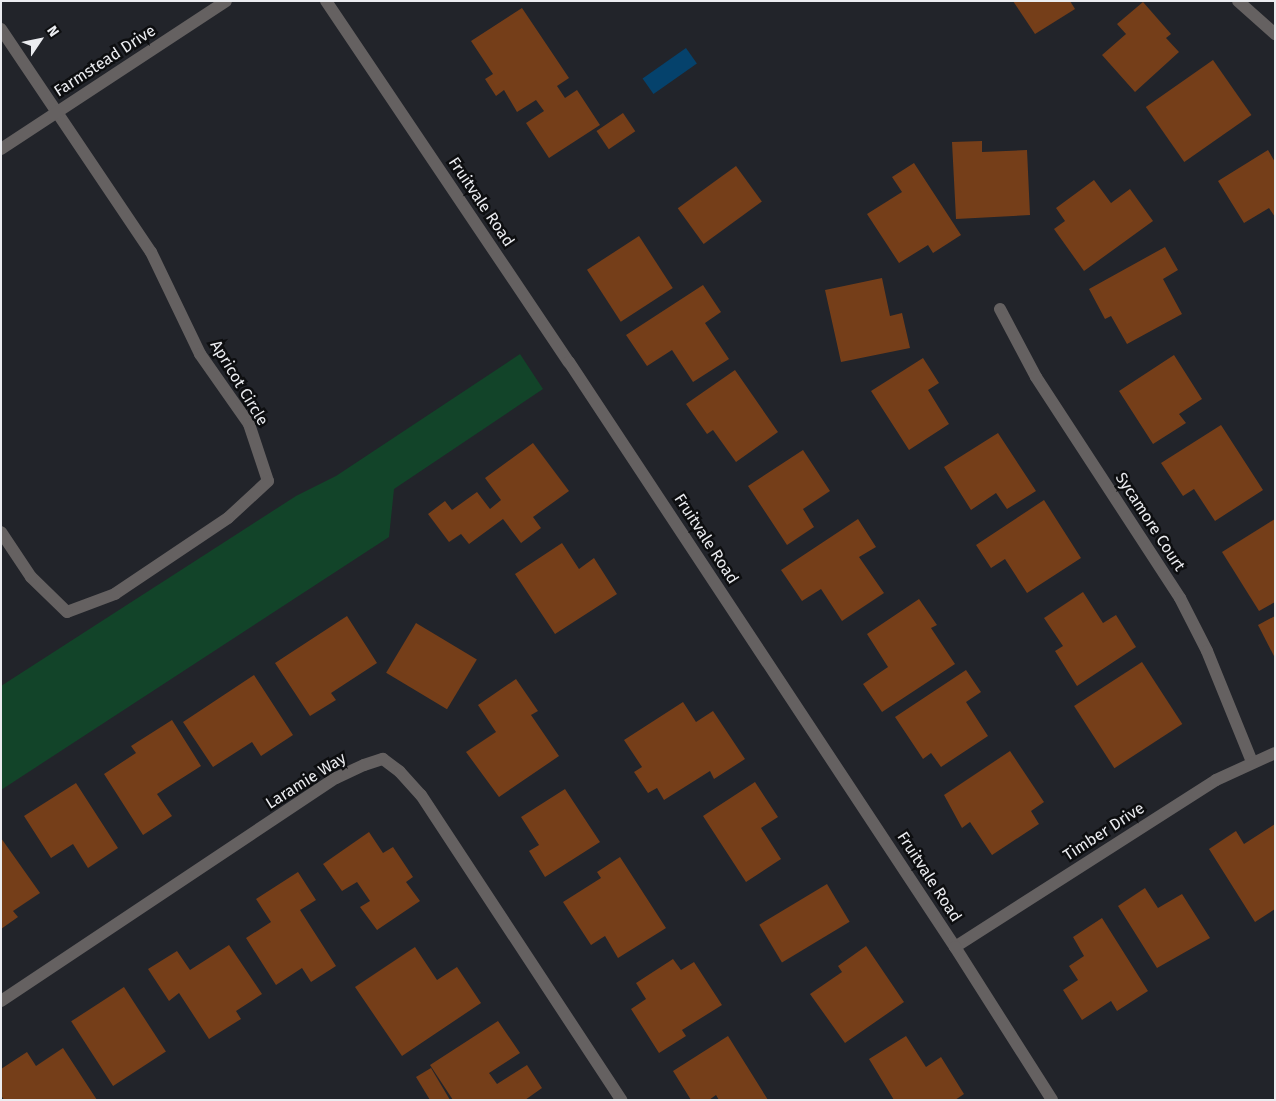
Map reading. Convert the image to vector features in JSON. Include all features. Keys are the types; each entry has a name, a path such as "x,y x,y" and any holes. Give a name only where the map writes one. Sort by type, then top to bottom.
{"street":[{"name":"Farmstead Drive","path":"1,149 226,1"},
{"name":"Fruitvale Road","path":"326,1 574,370 955,947 1052,1100"},
{"path":"1238,1 1275,34"},
{"path":"1,29 57,112"},
{"name":"Apricot Circle","path":"1,532 31,577 67,612 115,594 228,518 268,481 249,424 200,354 151,252 57,112"},
{"name":"Sycamore Court","path":"1000,309 1036,377 1180,598 1207,651 1252,762"},
{"name":"Timber Drive","path":"955,947 1216,780 1275,753"},
{"name":"Laramie Way","path":"1,1001 336,778 364,765 383,760 400,772 421,795 621,1100"}],"green space":[{"path":"520,354 543,389 394,489 389,537 1,790 1,686 296,496 336,476"}],"water":[{"path":"686,48 697,64 653,94 643,78"}],"building":[{"path":"1013,1 1070,1 1075,9 1035,34"},
{"path":"1143,2 1171,34 1166,38 1179,52 1135,92 1102,55 1126,34 1117,24"},
{"path":"522,8 569,78 557,86 565,98 577,90 600,125 549,158 526,123 544,111 536,100 517,112 504,90 496,96 485,79 493,74 471,41"},
{"path":"1213,60 1251,115 1184,162 1146,107"},
{"path":"623,113 635,131 609,149 596,131"},
{"path":"982,141 982,152 1027,150 1030,215 956,219 952,142"},
{"path":"1268,150 1275,162 1275,217 1269,208 1244,223 1218,181"},
{"path":"914,163 961,235 933,253 928,245 899,263 867,214 902,192 892,177"},
{"path":"736,166 762,202 704,244 678,208"},
{"path":"1094,180 1111,203 1130,189 1153,221 1084,271 1054,229 1065,221 1056,208"},
{"path":"639,236 673,288 621,322 587,270"},
{"path":"1165,247 1178,270 1163,279 1182,314 1127,344 1111,316 1105,319 1089,289"},
{"path":"882,278 890,316 902,313 910,348 841,362 825,290"},
{"path":"703,285 721,312 705,323 729,359 693,382 672,350 647,366 626,335"},
{"path":"1174,355 1202,399 1179,414 1186,423 1153,444 1119,391"},
{"path":"923,358 939,383 928,390 949,424 909,450 871,391"},
{"path":"735,370 778,432 736,462 713,430 707,434 686,404"},
{"path":"1221,425 1263,490 1215,521 1194,489 1183,496 1161,463"},
{"path":"998,433 1036,491 1007,509 996,493 971,510 944,467"},
{"path":"533,443 569,491 533,517 541,528 521,543 503,519 469,544 461,534 449,542 428,514 445,501 452,510 477,492 490,509 501,500 485,478"},
{"path":"803,450 830,491 803,509 814,527 787,545 748,486"},
{"path":"1044,500 1081,558 1027,593 1005,559 991,568 976,545"},
{"path":"858,519 876,547 859,557 884,593 842,621 821,589 802,601 781,570"},
{"path":"1275,519 1275,602 1259,611 1222,552"},
{"path":"562,543 579,569 594,558 617,594 555,634 515,574"},
{"path":"1083,592 1103,623 1116,615 1136,647 1077,686 1055,651 1063,646 1044,618"},
{"path":"919,599 937,625 931,628 955,664 882,712 863,684 888,667 867,634"},
{"path":"347,616 377,663 331,693 336,700 310,716 275,663"},
{"path":"1275,616 1275,658 1258,625"},
{"path":"416,623 477,660 447,709 386,673"},
{"path":"1142,662 1182,724 1114,768 1074,706"},
{"path":"966,670 981,692 966,702 988,736 941,767 931,753 923,759 895,717"},
{"path":"254,675 293,735 261,756 252,742 213,767 183,722"},
{"path":"516,679 538,711 531,715 559,756 499,797 466,752 496,732 478,705"},
{"path":"683,702 696,722 713,711 745,759 714,779 710,771 664,800 657,788 648,793 634,772 642,767 624,740"},
{"path":"172,720 201,766 157,794 172,816 143,835 104,774 136,753 131,746"},
{"path":"1010,751 1044,802 1031,811 1039,824 992,855 970,822 962,828 944,795"},
{"path":"755,782 778,817 761,828 781,859 746,882 703,816"},
{"path":"76,783 118,848 88,868 73,844 51,858 24,816"},
{"path":"565,789 600,842 545,877 529,851 539,845 521,817"},
{"path":"1275,824 1275,909 1255,922 1209,849 1236,831 1244,844"},
{"path":"369,832 383,853 393,847 413,877 406,882 420,901 377,930 360,907 370,901 357,882 342,891 323,864"},
{"path":"1,838 40,893 13,911 18,917 1,929"},
{"path":"620,857 666,928 618,958 605,936 591,945 563,902 601,878 597,872"},
{"path":"298,872 316,900 300,910 336,966 311,982 302,968 276,985 246,938 271,922 256,899"},
{"path":"827,884 850,922 782,962 759,925"},
{"path":"1145,888 1158,908 1182,894 1210,938 1157,968 1118,906"},
{"path":"1102,918 1148,991 1117,1011 1111,1001 1082,1020 1063,990 1078,980 1069,966 1084,956 1073,937"},
{"path":"229,945 262,994 236,1011 241,1019 209,1039 179,993 169,1001 148,969 177,951 190,970"},
{"path":"866,946 904,1002 845,1043 810,994 842,972 838,966"},
{"path":"415,947 437,980 457,967 481,1003 402,1056 355,987"},
{"path":"673,959 681,970 694,962 722,1005 682,1030 686,1036 659,1053 631,1009 646,999 636,983"},
{"path":"124,987 166,1052 113,1086 71,1021"},
{"path":"498,1021 520,1053 489,1073 497,1084 527,1065 542,1088 525,1100 453,1100 430,1065"},
{"path":"728,1036 768,1100 719,1100 716,1095 709,1100 691,1100 673,1071"},
{"path":"906,1036 926,1067 941,1057 964,1094 955,1100 894,1100 869,1059"},
{"path":"63,1048 97,1100 4,1100 1,1095 1,1069 27,1052 36,1066"},
{"path":"431,1068 450,1100 430,1100 416,1077"}]}
